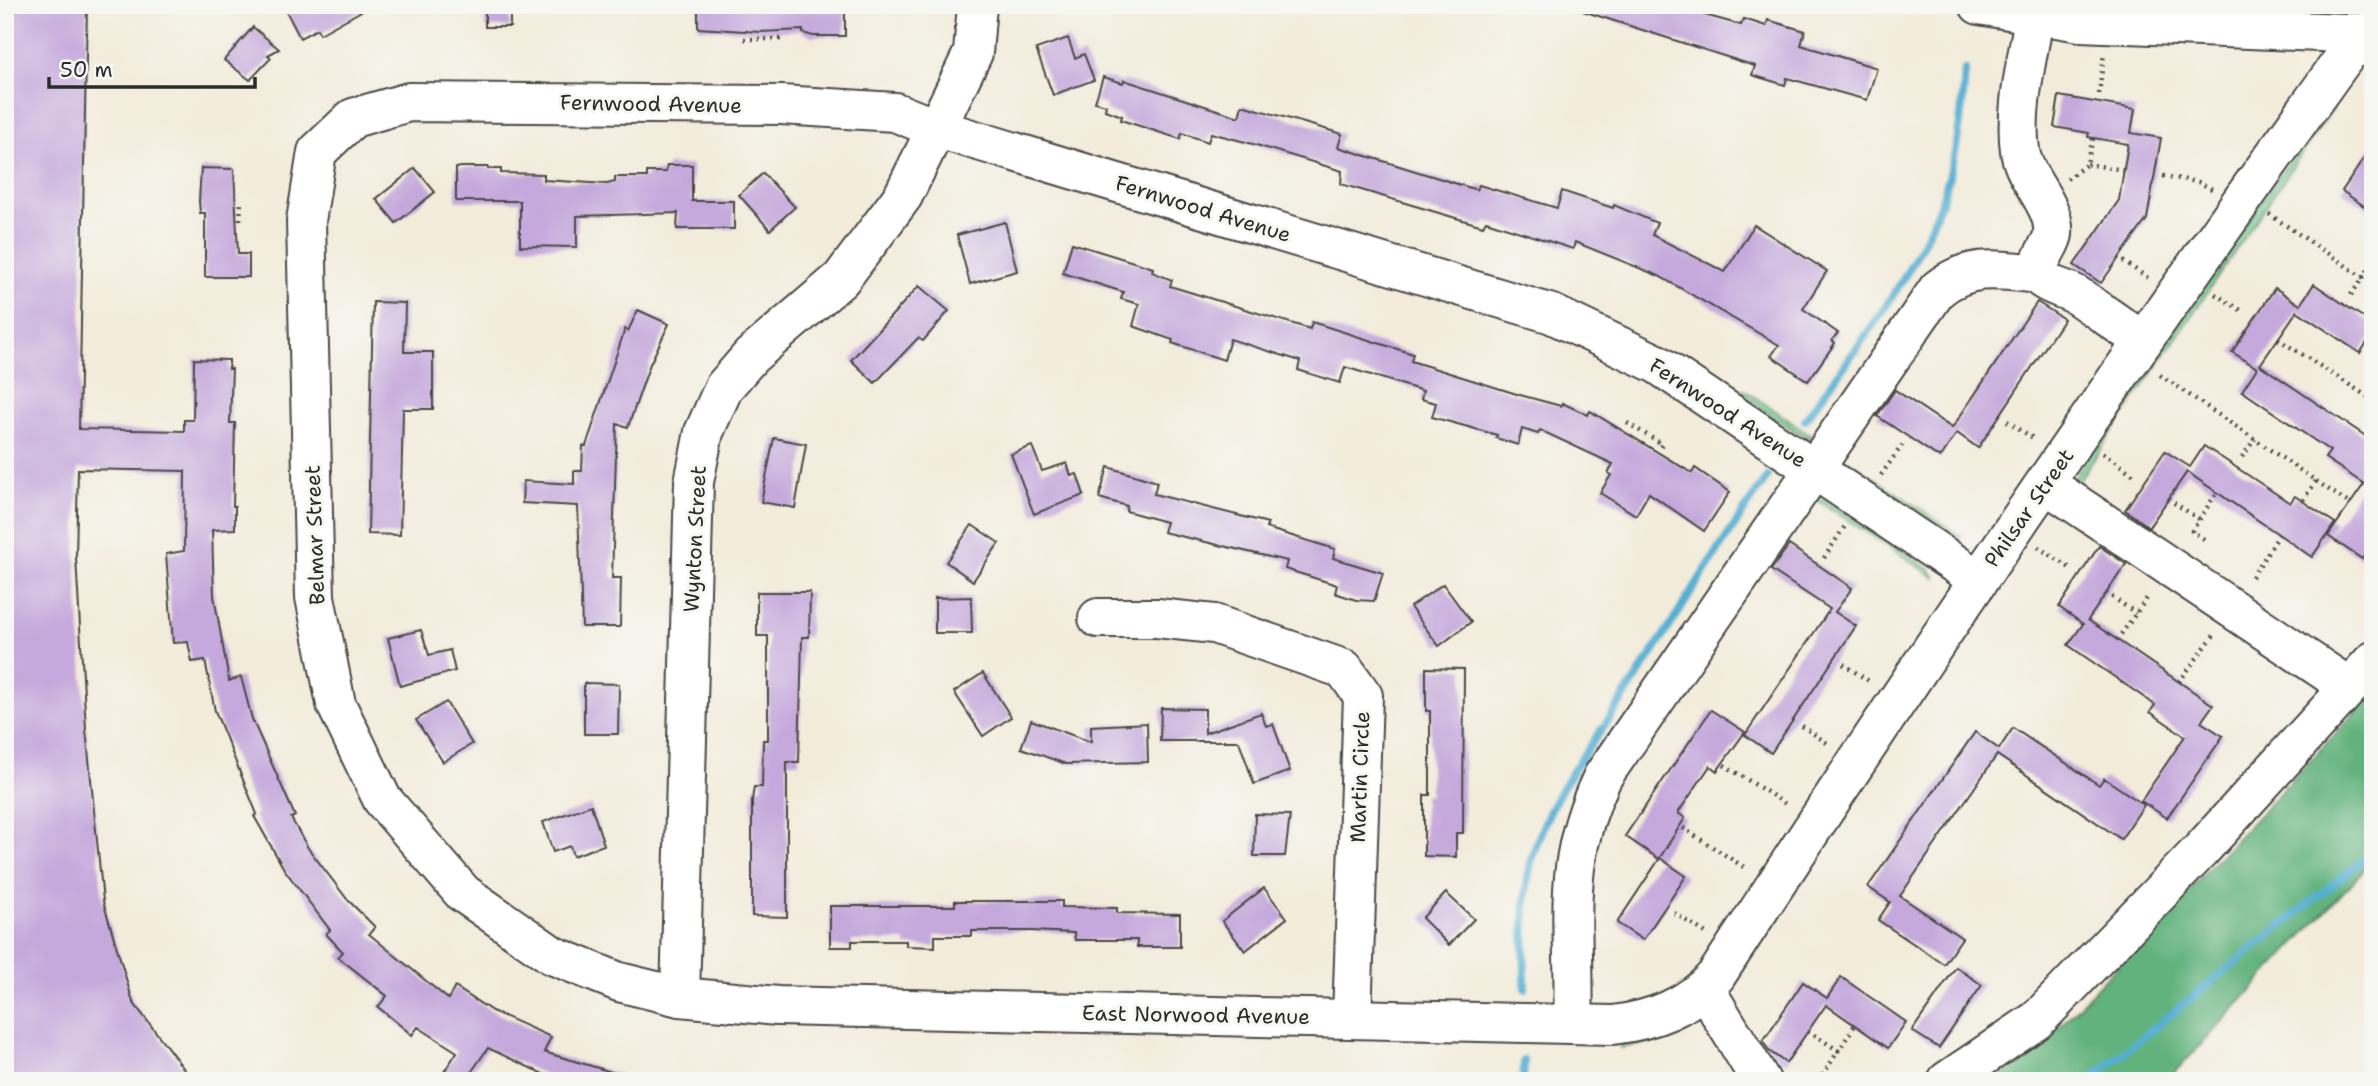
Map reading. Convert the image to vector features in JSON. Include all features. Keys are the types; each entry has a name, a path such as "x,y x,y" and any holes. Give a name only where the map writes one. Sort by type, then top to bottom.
{"street":[{"name":"Wynton Street","path":"680,997 694,482 704,432 724,387 751,356 841,279 903,197 973,53 977,5"},
{"path":"1979,5 2080,22 2359,30"},
{"path":"2034,16 2020,109 2020,151 2028,176 2051,217 2053,235 2039,266 2039,274 2042,279 2073,293 2150,357"},
{"name":"Philsar Street","path":"1705,989 2046,484 2150,357 2359,30"},
{"name":"Fernwood Avenue","path":"352,118 409,102 781,105 895,112 935,128 1552,314 1657,364 1979,580"},
{"name":"Belmar Street","path":"352,118 317,152 306,221 315,597 336,704 382,799 463,893 552,955 619,982 680,997"},
{"path":"1573,1024 1573,861 1589,806 1603,776 1938,289 1955,276 1979,270 2039,274"},
{"path":"1947,1081 2036,1020 2201,850 2361,674 2243,593 2046,484"},
{"name":"Martin Circle","path":"1098,618 1157,618 1214,624 1344,669 1363,696 1352,1018"},
{"path":"1705,989 1724,1015 1761,1081"},
{"name":"East Norwood Avenue","path":"680,997 778,1006 1613,1025 1651,1019 1705,989"}],"path":[{"path":"744,39 781,39"},
{"path":"2099,94 2104,50"},
{"path":"2093,138 2087,164 2124,170"},
{"path":"2163,176 2198,182 2213,189"},
{"path":"240,220 241,200"},
{"path":"2266,212 2373,284"},
{"path":"2123,261 2151,279"},
{"path":"2351,295 2373,263"},
{"path":"2211,291 2244,312"},
{"path":"2278,339 2373,400"},
{"path":"2150,357 2255,439 2347,502"},
{"path":"2007,421 2040,443"},
{"path":"1627,423 1662,444 1659,449"},
{"path":"2242,457 2255,439"},
{"path":"1880,477 1903,444"},
{"path":"2102,453 2134,475"},
{"path":"2303,500 2316,481"},
{"path":"2204,539 2192,531 2217,492"},
{"path":"2168,499 2199,519"},
{"path":"1824,558 1846,523"},
{"path":"2179,682 2243,593 2279,534"},
{"path":"2038,547 2070,568"},
{"path":"2106,593 2136,613"},
{"path":"2117,640 2147,597"},
{"path":"1843,664 1875,685"},
{"path":"1802,726 1833,747"},
{"path":"1724,765 1792,808"},
{"path":"1683,828 1749,870"},
{"path":"1674,914 1707,933"},
{"path":"1819,1081 1855,1025"},
{"path":"1808,1031 1839,1051"},
{"path":"1616,1078 1624,1081"}],"green space":[{"path":"2335,94 2340,97 2075,487 2074,478"},
{"path":"1743,389 1820,441 1804,436 1781,422 1742,394"},
{"path":"1840,455 1961,536 1961,540 1841,461"},
{"path":"1820,495 1931,570 1936,578 1813,497"},
{"path":"2373,694 2373,860 2167,1081 1992,1081 2032,1056"},
{"path":"1691,1020 1695,1025 1665,1040 1620,1048 1622,1042 1677,1030"}],"building":[{"path":"5,5 87,5 79,429 184,431 184,420 193,420 194,359 229,360 229,369 232,369 230,423 235,423 235,529 212,530 214,596 229,681 241,677 252,719 295,816 291,818 308,848 347,899 375,927 369,934 448,999 455,987 492,1011 551,1037 544,1052 622,1075 621,1081 558,1081 488,1048 465,1081 438,1081 457,1052 418,1027 412,1035 378,1007 387,996 338,957 343,952 326,934 330,930 284,869 254,816 257,814 215,711 205,660 192,662 188,642 173,643 166,554 184,551 185,471 78,469 76,558 86,729 103,901 133,1002 193,1081 5,1081"},
{"path":"283,5 372,5 320,34 317,29 300,38"},
{"path":"485,5 510,5 510,27 485,27"},
{"path":"698,5 845,5 845,36 813,36 803,33 803,30 760,32 698,28"},
{"path":"1584,5 1684,5 1683,9 1741,25 1744,19 1766,26 1768,20 1805,31 1801,45 1877,68 1867,100 1787,78 1785,85 1752,75 1755,66 1583,11"},
{"path":"253,27 279,49 268,55 271,58 250,80 224,60"},
{"path":"1068,38 1075,58 1084,54 1094,80 1053,95 1036,49"},
{"path":"1103,77 1123,83 1124,80 1239,117 1242,105 1342,134 1338,147 1477,190 1479,185 1557,208 1562,191 1613,208 1614,205 1657,223 1652,235 1725,272 1754,225 1827,271 1803,309 1838,333 1832,340 1835,343 1808,381 1771,356 1779,345 1659,276 1575,242 1573,249 1486,221 1483,226 1341,184 1342,171 1253,144 1211,133 1208,142 1182,133 1180,139 1121,120 1122,116 1105,110 1106,105 1095,102"},
{"path":"2059,96 2135,109 2131,133 2161,138 2147,219 2101,283 2074,265 2119,200 2128,144 2088,137 2089,133 2054,127"},
{"path":"2373,145 2373,212 2342,191"},
{"path":"667,165 692,165 692,201 734,201 734,229 677,229 678,213 577,216 577,247 520,246 520,201 456,201 456,168 461,167 488,167 501,169 501,173 544,174 544,180 607,184 615,182 615,177 647,177 647,172 666,172"},
{"path":"201,168 234,169 238,254 249,254 249,277 205,277 205,213 200,213 199,201"},
{"path":"415,168 435,192 396,223 376,199"},
{"path":"763,173 795,207 770,230 739,195"},
{"path":"1005,222 1017,271 970,284 957,235"},
{"path":"1072,243 1153,268 1152,272 1172,280 1170,286 1310,329 1312,322 1413,354 1411,361 1520,395 1561,406 1562,403 1588,415 1590,411 1692,473 1695,468 1730,492 1704,531 1649,493 1636,515 1600,493 1611,475 1608,473 1613,464 1540,430 1538,434 1522,429 1518,445 1496,438 1497,435 1432,417 1436,403 1421,399 1423,391 1345,367 1340,383 1298,370 1300,361 1230,339 1224,360 1172,343 1173,340 1133,326 1139,304 1121,299 1123,292 1063,273"},
{"path":"2314,284 2373,324 2373,334 2360,353 2297,311 2260,365 2373,441 2373,543 2362,559 2328,536 2364,484 2325,458 2330,451 2242,391 2257,368 2232,352 2275,288 2300,305"},
{"path":"919,286 949,311 923,341 918,338 875,383 851,360"},
{"path":"373,302 405,303 404,352 433,352 433,409 403,409 400,535 368,534"},
{"path":"2037,302 2064,319 1978,448 1957,433 1940,458 1877,416 1895,390 1952,428"},
{"path":"638,310 669,324 650,364 628,427 617,424 612,578 621,578 620,627 582,627 578,506 522,503 523,481 574,484 574,471 582,471 583,446 586,446 625,329 628,331"},
{"path":"774,438 806,444 795,508 761,502"},
{"path":"1032,446 1042,471 1067,463 1071,476 1077,474 1084,495 1034,514 1011,454"},
{"path":"2204,446 2290,503 2295,496 2335,523 2312,557 2187,472 2149,527 2125,510 2165,451 2190,467"},
{"path":"1108,467 1157,482 1154,494 1268,523 1266,528 1335,549 1333,558 1383,573 1374,601 1356,600 1335,593 1337,585 1285,569 1287,561 1163,532 1166,522 1126,511 1127,506 1099,498"},
{"path":"972,525 999,543 973,581 946,562"},
{"path":"1789,545 1852,588 1835,612 1856,626 1771,753 1745,735 1830,609 1771,570"},
{"path":"2099,546 2126,564 2088,620 2213,705 2201,722 2223,736 2167,818 2141,801 2185,736 2150,712 2155,705 2068,645 2083,624 2059,607"},
{"path":"1443,584 1471,622 1439,646 1410,607"},
{"path":"757,592 810,592 809,637 802,637 799,762 787,762 787,917 752,916 752,800 754,787 762,787 763,740 768,740 768,636 757,636"},
{"path":"971,597 972,633 935,633 935,598"},
{"path":"421,630 429,655 450,650 455,671 400,686 388,638"},
{"path":"1426,668 1464,669 1463,833 1456,833 1456,857 1424,856 1424,795 1430,795 1430,711 1426,711"},
{"path":"983,673 1011,717 983,736 954,692"},
{"path":"584,683 619,684 618,734 584,734"},
{"path":"446,702 472,744 443,762 416,720"},
{"path":"1161,708 1205,709 1205,733 1261,713 1266,726 1273,724 1290,771 1254,784 1239,741 1160,741"},
{"path":"1711,710 1745,732 1717,771 1710,766 1678,813 1685,818 1659,859 1625,836"},
{"path":"1031,720 1091,742 1091,726 1147,723 1148,762 1066,764 1021,748"},
{"path":"2013,728 2099,785 2104,778 2144,805 2121,839 1997,755 1900,896 1962,938 1944,964 1878,920 1890,902 1868,887 1975,732 1999,749"},
{"path":"591,805 604,845 573,856 570,846 553,852 543,822"},
{"path":"1255,814 1290,815 1285,856 1254,856"},
{"path":"1660,858 1686,876 1643,940 1617,923"},
{"path":"1264,888 1287,918 1245,951 1222,921"},
{"path":"1446,893 1474,919 1449,945 1422,918"},
{"path":"955,901 1062,901 1062,907 1117,908 1117,913 1180,914 1180,947 1137,947 1137,940 1075,940 1074,933 972,931 972,936 935,936 935,947 906,946 906,941 852,941 852,947 830,947 830,906 955,906"},
{"path":"1956,967 1982,985 1939,1048 1912,1031"},
{"path":"1841,977 1906,1022 1888,1048 1826,1005 1786,1063 1769,1051 1763,1041 1803,982 1827,998"}],"waterway":[{"path":"1805,420 1877,319 1925,240 1944,195 1953,160 1960,124 1965,70"},
{"path":"1525,988 1524,921 1529,871 1549,812 1570,775 1768,476"},
{"path":"2088,1081 2373,852"},
{"path":"1523,1081 1524,1061"}]}
